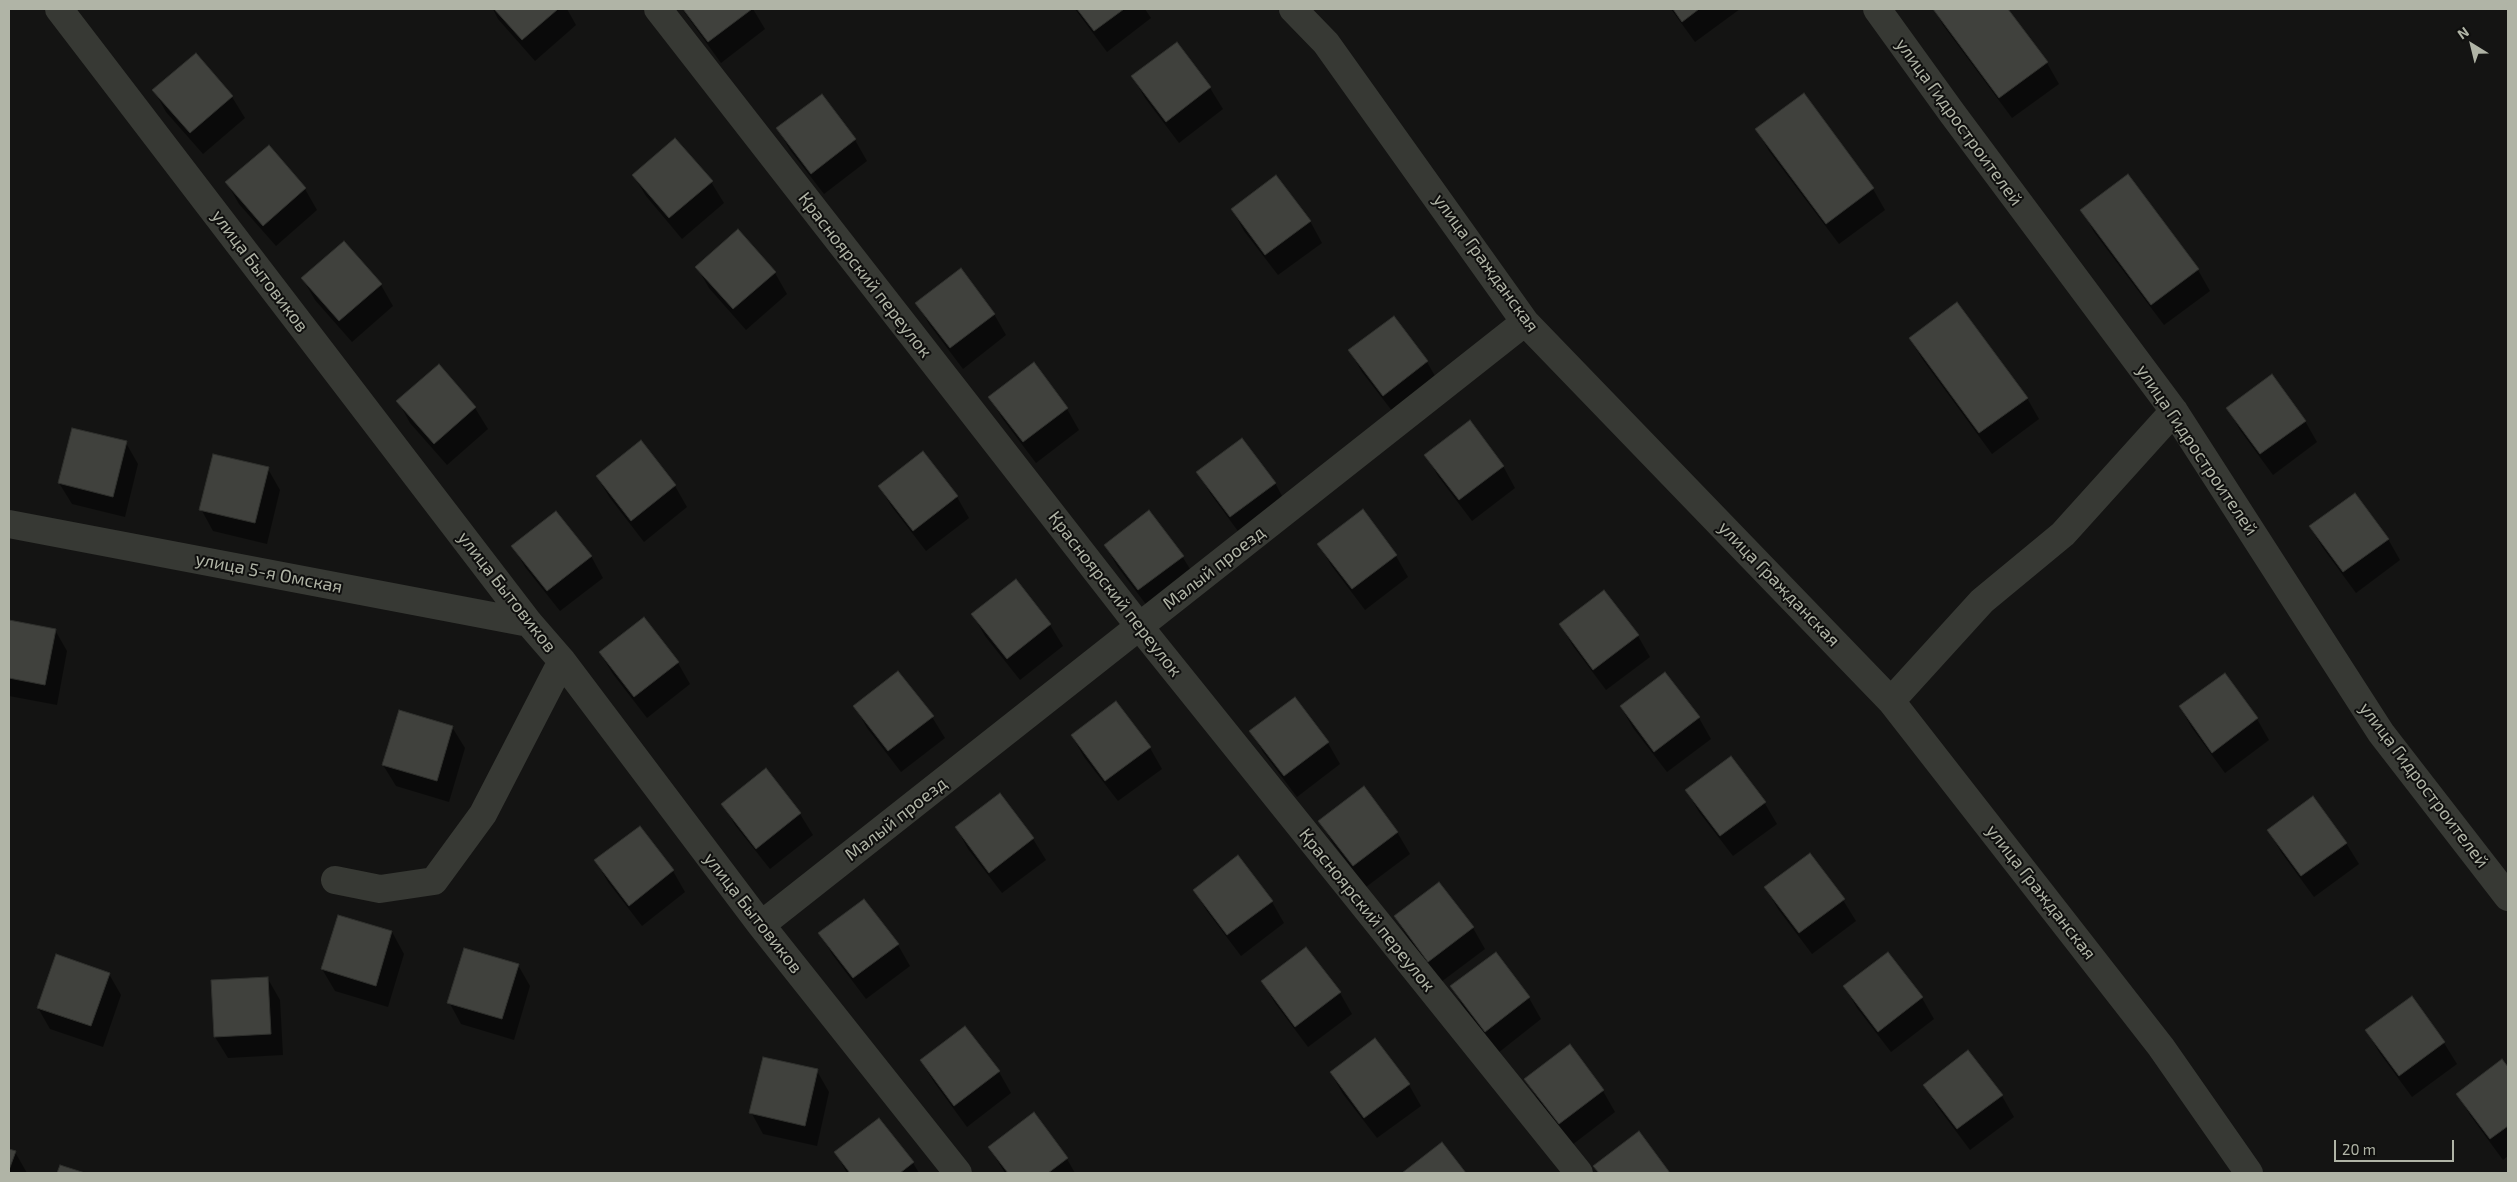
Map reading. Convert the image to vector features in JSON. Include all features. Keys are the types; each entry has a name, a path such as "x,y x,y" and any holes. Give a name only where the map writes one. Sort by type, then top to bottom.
{"street":[{"name":"улица Бытовиков","path":"59,9 529,623 562,661 761,925 958,1173"},
{"name":"Красноярский переулок","path":"658,9 1139,626 1579,1173"},
{"name":"улица Гражданская","path":"1293,9 1326,43 1525,322 1892,701 2161,1048 2249,1173"},
{"name":"улица Гидростроителей","path":"1877,9 1957,121 2174,411 2381,733 2508,897"},
{"name":"Малый проезд","path":"761,925 1525,322"},
{"path":"1892,701 1982,601 2063,534 2174,411"},
{"name":"улица 5-я Омская","path":"9,524 529,623"},
{"path":"334,880 380,888 434,881 483,814 562,661"}],"building":[{"path":"494,9 558,9 522,40"},
{"path":"683,9 752,9 708,42"},
{"path":"1077,9 1124,9 1094,31"},
{"path":"1673,9 1699,9 1682,22"},
{"path":"1933,9 2008,9 2048,62 1999,98"},
{"path":"1177,42 1211,87 1166,122 1131,76"},
{"path":"196,53 233,96 190,133 152,90"},
{"path":"1804,93 1874,188 1826,224 1755,129"},
{"path":"822,94 856,139 811,174 776,128"},
{"path":"675,138 713,181 669,218 632,175"},
{"path":"269,145 306,188 263,226 225,182"},
{"path":"2128,174 2199,269 2151,305 2080,210"},
{"path":"1276,175 1311,221 1265,255 1231,209"},
{"path":"738,229 776,272 733,309 695,267"},
{"path":"344,241 382,284 339,321 301,278"},
{"path":"961,268 995,314 950,348 915,303"},
{"path":"1957,302 2028,398 1979,433 1909,338"},
{"path":"1394,316 1428,361 1383,396 1348,350"},
{"path":"1034,362 1068,408 1023,442 988,397"},
{"path":"439,364 476,407 434,444 396,401"},
{"path":"2272,374 2306,421 2260,454 2226,408"},
{"path":"1470,420 1504,466 1459,500 1424,455"},
{"path":"72,428 127,441 113,497 58,483"},
{"path":"1242,438 1276,483 1230,517 1196,472"},
{"path":"641,440 676,485 631,521 596,476"},
{"path":"923,451 958,496 913,531 878,486"},
{"path":"213,454 269,467 255,523 199,510"},
{"path":"2355,493 2389,539 2343,572 2309,526"},
{"path":"1363,509 1397,555 1352,589 1317,544"},
{"path":"1149,510 1184,556 1138,590 1104,545"},
{"path":"556,511 592,556 547,591 511,546"},
{"path":"1016,579 1051,624 1007,659 971,614"},
{"path":"1604,590 1639,635 1593,670 1559,624"},
{"path":"644,617 679,662 634,697 599,652"},
{"path":"9,620 56,629 45,685 9,678"},
{"path":"898,671 934,716 888,751 853,706"},
{"path":"1665,672 1700,717 1654,752 1620,706"},
{"path":"2225,673 2258,718 2212,753 2179,706"},
{"path":"1295,697 1329,742 1284,776 1249,731"},
{"path":"1116,701 1151,747 1105,781 1071,735"},
{"path":"399,710 453,726 437,781 382,765"},
{"path":"1731,756 1766,802 1720,836 1685,790"},
{"path":"766,768 801,813 756,849 721,804"},
{"path":"1364,786 1398,832 1353,866 1318,821"},
{"path":"1000,793 1034,838 989,873 955,827"},
{"path":"2313,796 2347,843 2301,876 2267,830"},
{"path":"640,826 674,870 629,906 594,860"},
{"path":"1810,853 1845,899 1799,933 1764,887"},
{"path":"1238,855 1273,901 1227,935 1193,890"},
{"path":"1439,882 1474,927 1428,962 1394,916"},
{"path":"864,899 899,944 853,978 818,933"},
{"path":"338,915 392,931 376,986 321,969"},
{"path":"1306,947 1341,992 1295,1027 1261,981"},
{"path":"464,948 519,964 502,1019 447,1003"},
{"path":"1496,952 1530,997 1485,1032 1450,986"},
{"path":"1888,952 1923,997 1878,1032 1843,986"},
{"path":"56,954 110,973 91,1026 37,1008"},
{"path":"268,977 271,1034 214,1037 211,980"},
{"path":"2412,996 2445,1042 2399,1076 2365,1030"},
{"path":"965,1026 1000,1071 954,1106 920,1060"},
{"path":"1375,1038 1410,1084 1364,1118 1330,1072"},
{"path":"1570,1044 1604,1090 1559,1124 1524,1079"},
{"path":"1968,1050 2003,1095 1957,1129 1923,1085"},
{"path":"763,1057 818,1069 805,1126 749,1113"},
{"path":"2502,1059 2508,1067 2508,1126 2490,1139 2456,1094"},
{"path":"1034,1112 1068,1158 1048,1173 1008,1173 988,1147"},
{"path":"879,1118 914,1162 900,1173 850,1173 834,1152"},
{"path":"1639,1131 1670,1173 1599,1173 1593,1166"},
{"path":"1442,1142 1466,1173 1402,1173"},
{"path":"9,1149 16,1151 9,1170"},
{"path":"60,1165 85,1173 57,1173"}]}
